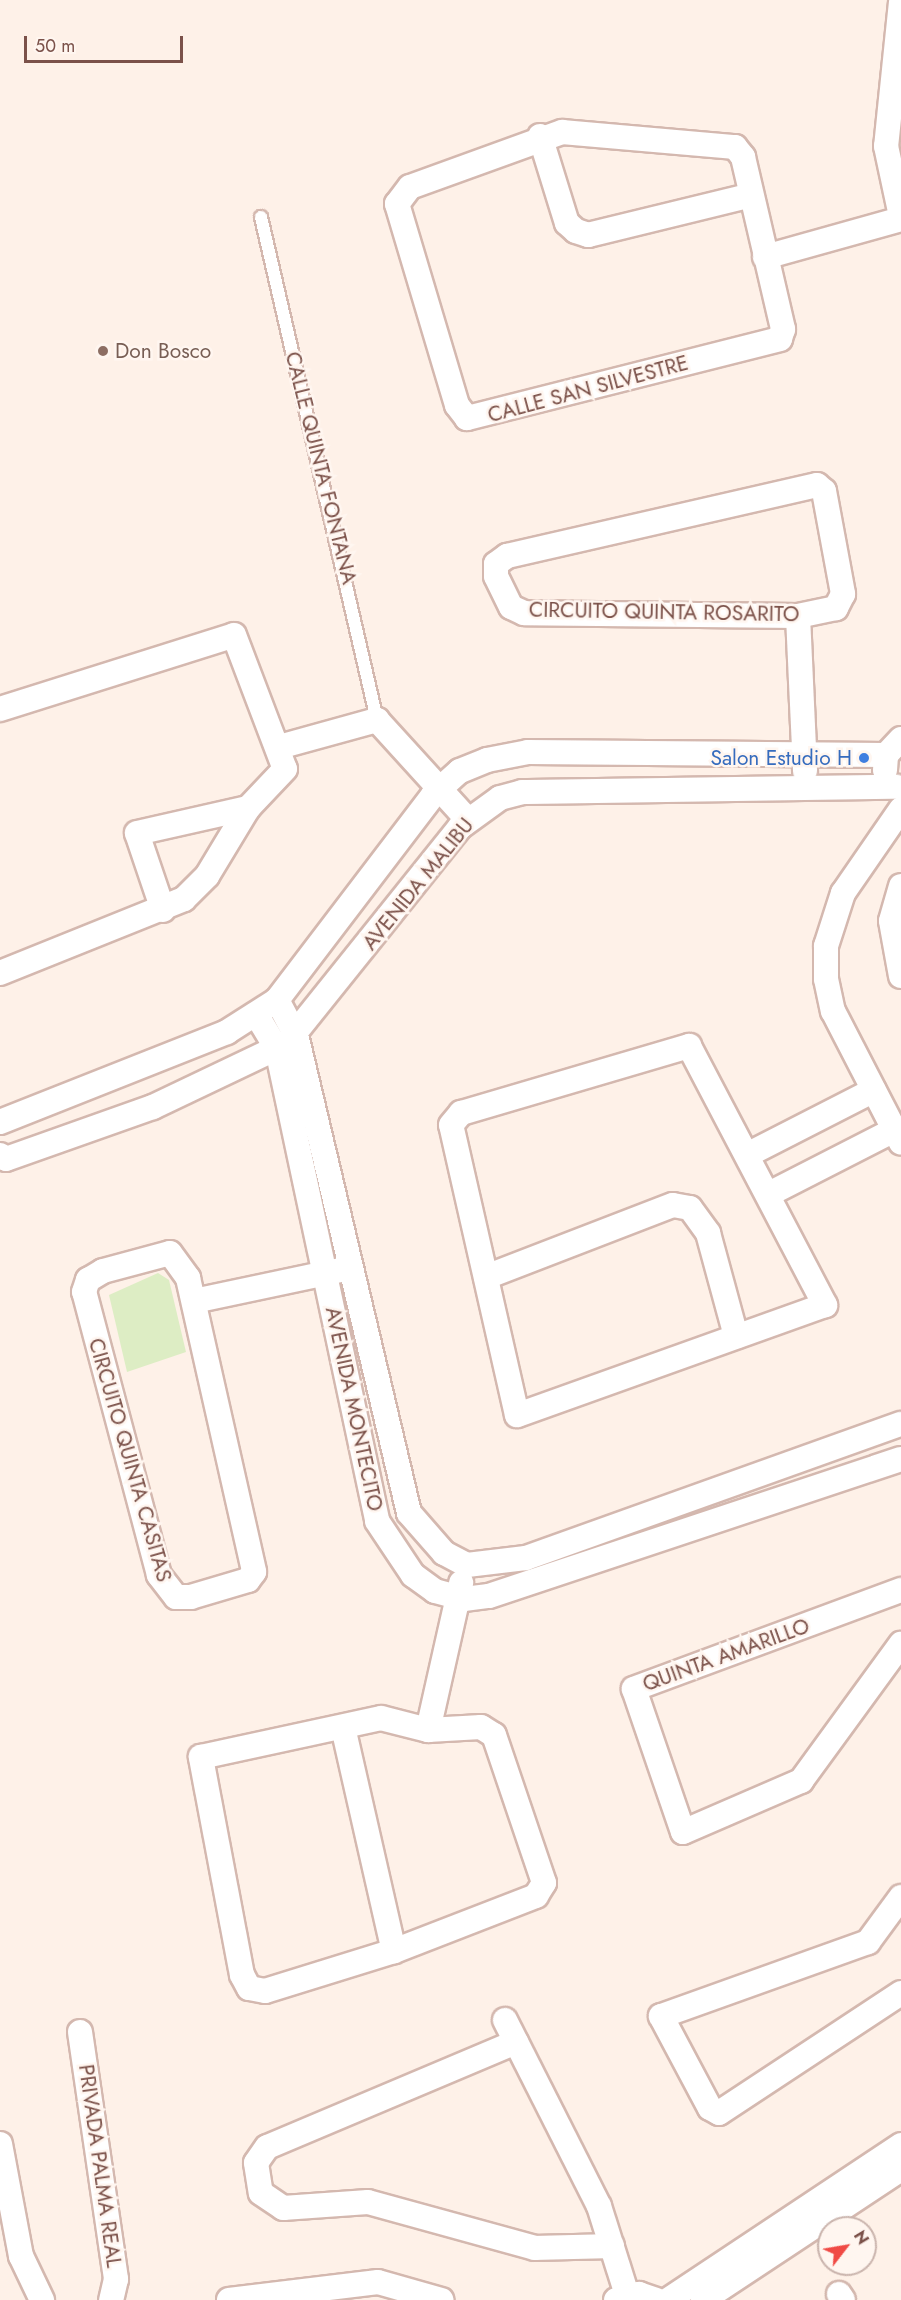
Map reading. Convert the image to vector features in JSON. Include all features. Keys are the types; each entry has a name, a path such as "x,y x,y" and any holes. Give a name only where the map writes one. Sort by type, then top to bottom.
{"street":[{"path":"765,257 901,217 886,146 901,2"},
{"name":"CALLE SAN SILVESTRE","path":"562,132 735,147 743,158 748,196 783,329 780,339 466,418 457,405 397,204 410,187 540,136 562,132"},
{"path":"540,136 567,223 576,231 588,235 748,196"},
{"name":"CIRCUITO QUINTA ROSARITO","path":"817,485 824,491 843,594 836,608 798,616 524,613 511,608 496,576 496,564 507,556 817,485"},
{"path":"798,616 806,788"},
{"path":"0,710 234,635 279,747 285,769 248,808 207,876 163,910 0,973"},
{"path":"279,747 376,720 468,819"},
{"path":"769,1194 898,1137 833,1011 826,946 843,893 900,795 883,766 893,747"},
{"name":"AVENIDA MALIBU","path":"0,1122 227,1032 277,1000 441,788 469,768 528,752 804,755 893,747"},
{"name":"AVENIDA MALIBU","path":"0,1155 6,1159 153,1107 287,1042 468,819 500,798 522,792 806,788 900,795"},
{"path":"163,910 137,833 248,808"},
{"path":"901,885 891,921 901,976"},
{"name":"AVENIDA MONTECITO","path":"277,1000 351,1268 409,1513 424,1536 467,1565"},
{"name":"AVENIDA MONTECITO","path":"256,1014 287,1042 326,1273 377,1521 413,1575 435,1591 456,1597 489,1596 901,1458"},
{"path":"689,1046 769,1194 825,1305 518,1415 451,1137 451,1125 461,1113 689,1046"},
{"path":"749,1154 874,1090"},
{"path":"486,1277 673,1205 690,1208 708,1233 736,1336"},
{"name":"CIRCUITO QUINTA CASITAS","path":"170,1254 181,1261 194,1301 254,1572 249,1580 176,1597 159,1575 84,1292 88,1280 103,1271 170,1254"},
{"path":"194,1301 351,1268"},
{"path":"428,1730 456,1597 467,1565 526,1558 901,1424"},
{"name":"QUINTA AMARILLO","path":"901,1590 634,1689 683,1832 801,1781 901,1644"},
{"path":"381,1718 428,1730 481,1727 494,1735 544,1883 536,1896 394,1951 265,1991 249,1988 242,1975 201,1757 381,1718"},
{"path":"344,1727 394,1951"},
{"path":"901,1897 868,1942 661,2016 710,2108 719,2113 901,1993"},
{"path":"505,2020 599,2206 612,2246 621,2298 656,2300"},
{"name":"PRIVADA PALMA REAL","path":"80,2032 116,2279 111,2300"},
{"path":"516,2042 267,2147 256,2163 261,2193 283,2208 368,2202 535,2248 612,2246"},
{"path":"0,2144 21,2256 42,2300"},
{"path":"668,2300 901,2145"},
{"path":"703,2300 901,2169"},
{"path":"229,2300 376,2291 441,2300"}],"lane":[{"name":"CALLE QUINTA FONTANA","path":"261,217 376,720"}],"green space":[{"path":"158,1273 169,1280 186,1352 127,1372 109,1295"}],"place":[{"name":"Don Bosco","path":"103,351"},
{"name":"Salon Estudio H","path":"864,758"}]}
